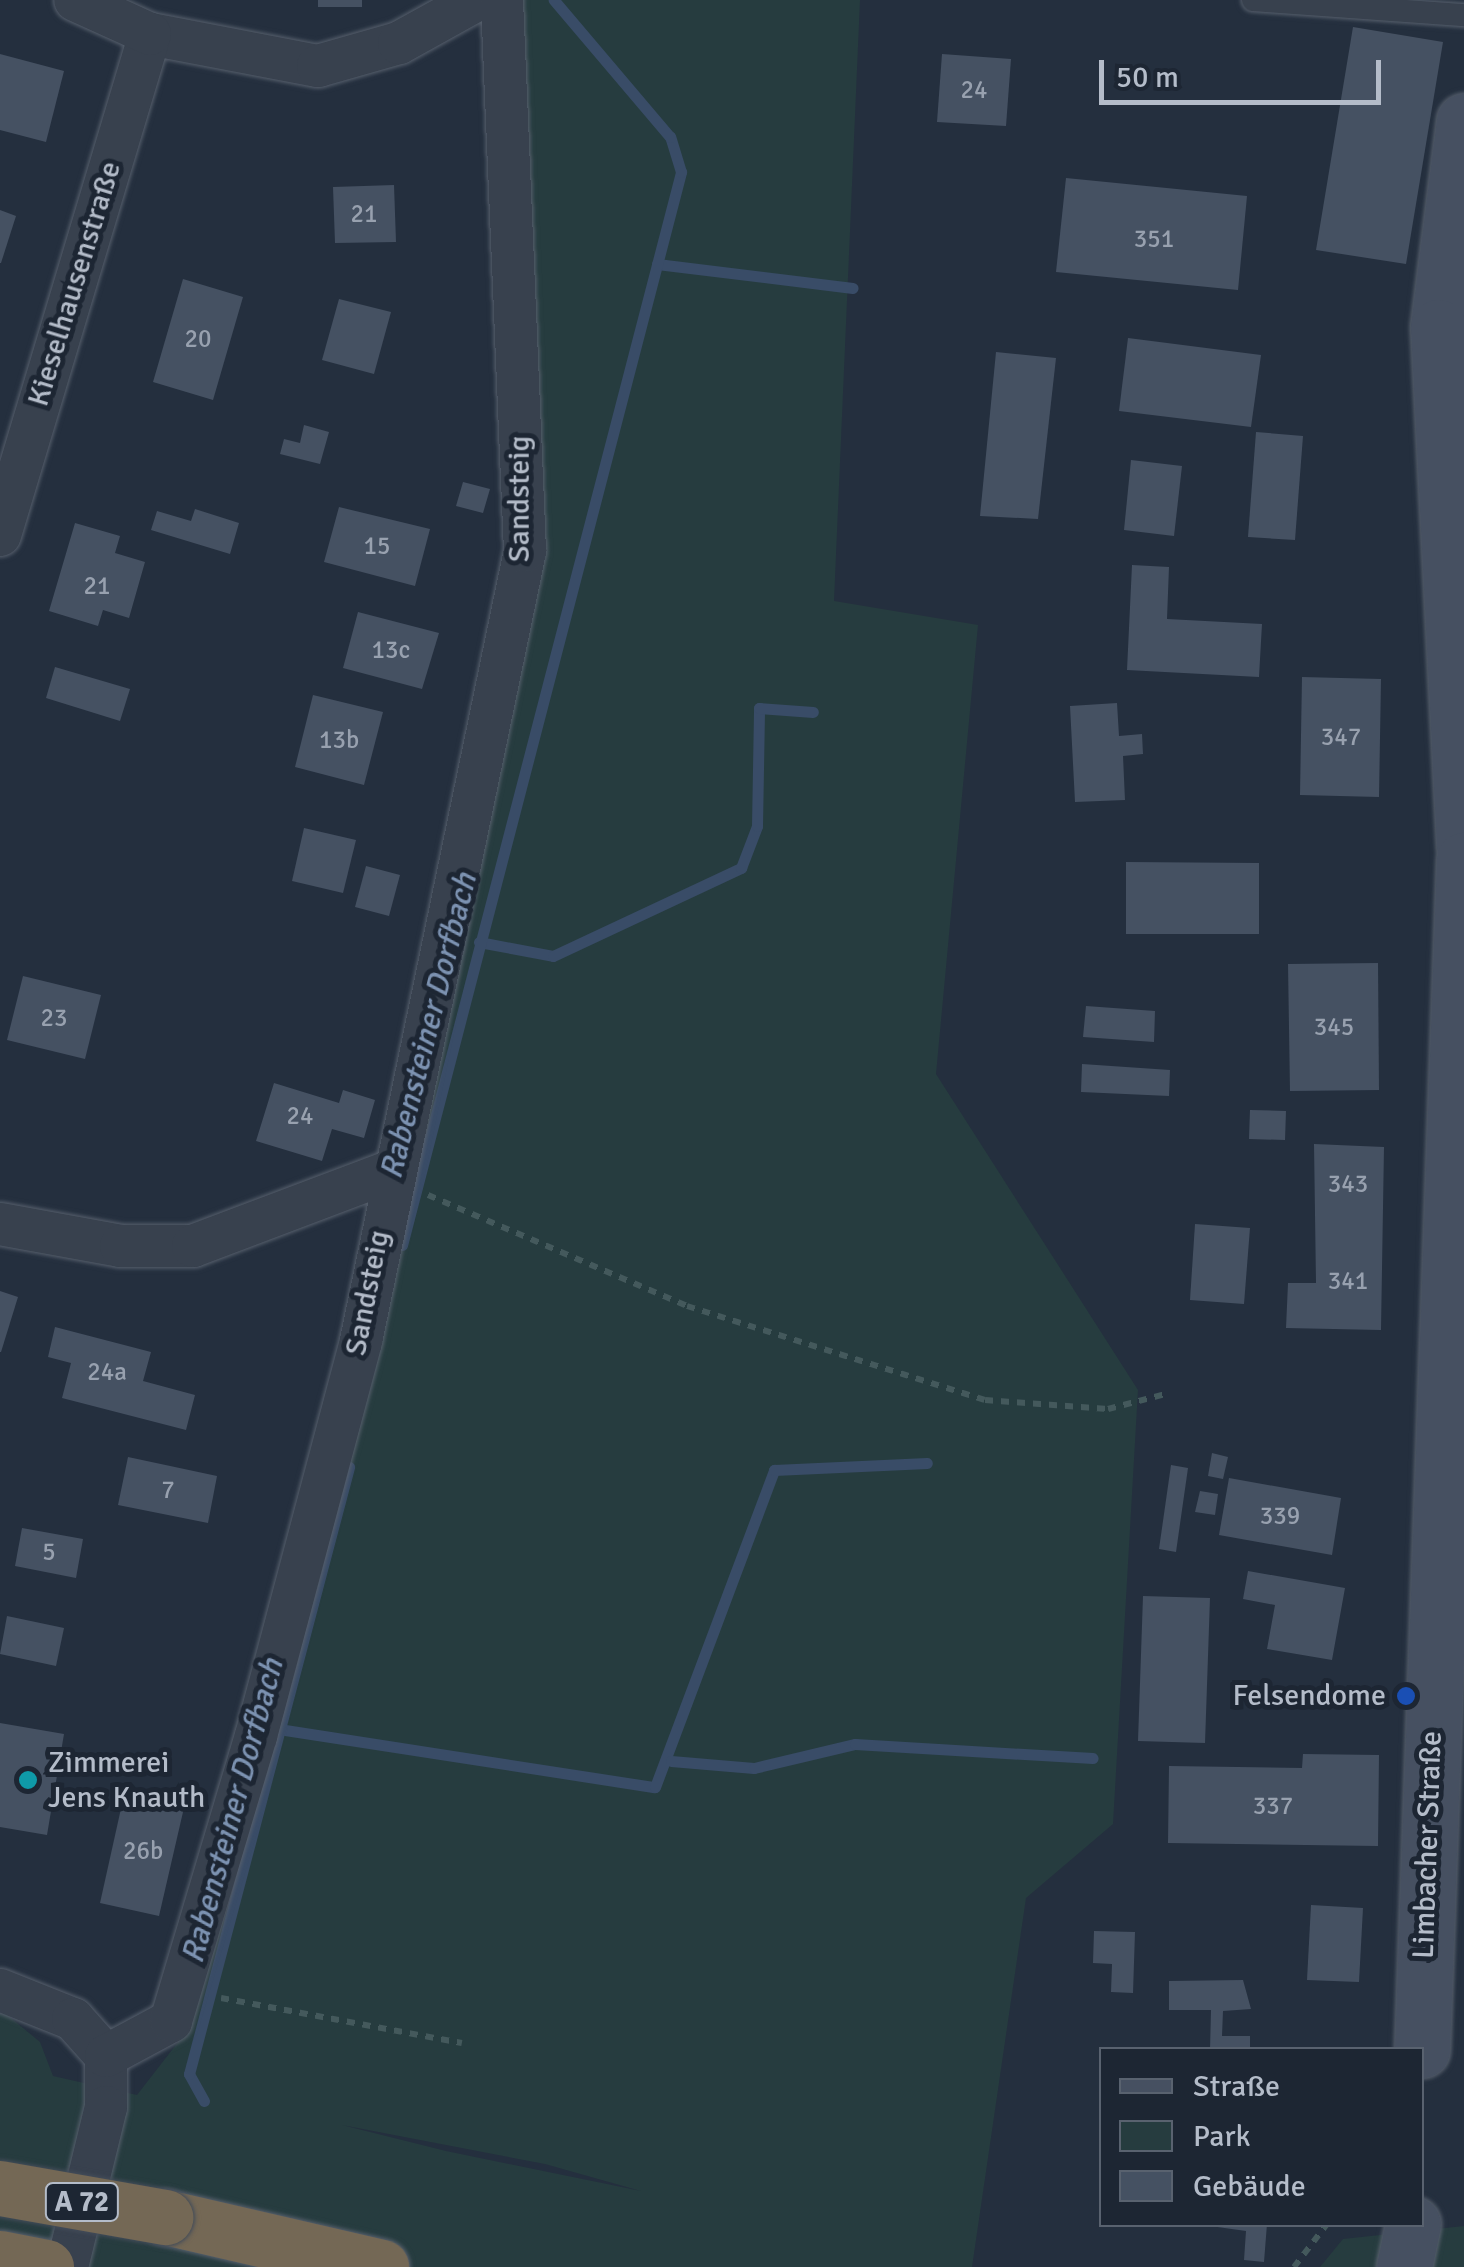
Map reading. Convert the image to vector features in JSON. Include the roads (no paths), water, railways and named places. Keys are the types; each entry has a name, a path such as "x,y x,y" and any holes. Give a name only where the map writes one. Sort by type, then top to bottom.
{"highway":[{"name":"A 72","path":"0,2188 165,2217 381,2267"},
{"name":"A 72","path":"0,2258 46,2267"}],"street":[{"path":"74,0 150,34 318,66 399,43 477,0"},
{"name":"Sandsteig","path":"106,2056 152,2038 184,1992 361,1342 391,1171 526,551 502,0"},
{"name":"Kieselhausenstraße","path":"0,535 150,34"},
{"path":"1464,121 1438,327 1459,634 1464,846"},
{"name":"Limbacher Straße","path":"1422,2047 1445,1878 1464,860"},
{"path":"0,1224 121,1246 193,1246 391,1171"},
{"path":"0,1990 73,2019 106,2056 106,2107 68,2267"},
{"path":"1404,2267 1412,2227"}],"lane":[{"path":"1253,0 1464,15"}],"waterway":[{"name":"Rabensteiner Dorfbach","path":"402,1245 681,172 670,137 554,0"},
{"path":"657,264 853,288"},
{"path":"479,942 553,956 741,868 757,826 759,708 813,712"},
{"path":"285,1730 655,1787 774,1470 927,1463"},
{"path":"204,2101 189,2074 349,1467"},
{"path":"671,1761 754,1768 855,1744 1093,1758"}],"place":[{"name":"Felsendome","path":"1406,1696"},
{"name":"Zimmerei Jens Knauth","path":"28,1780"}]}
